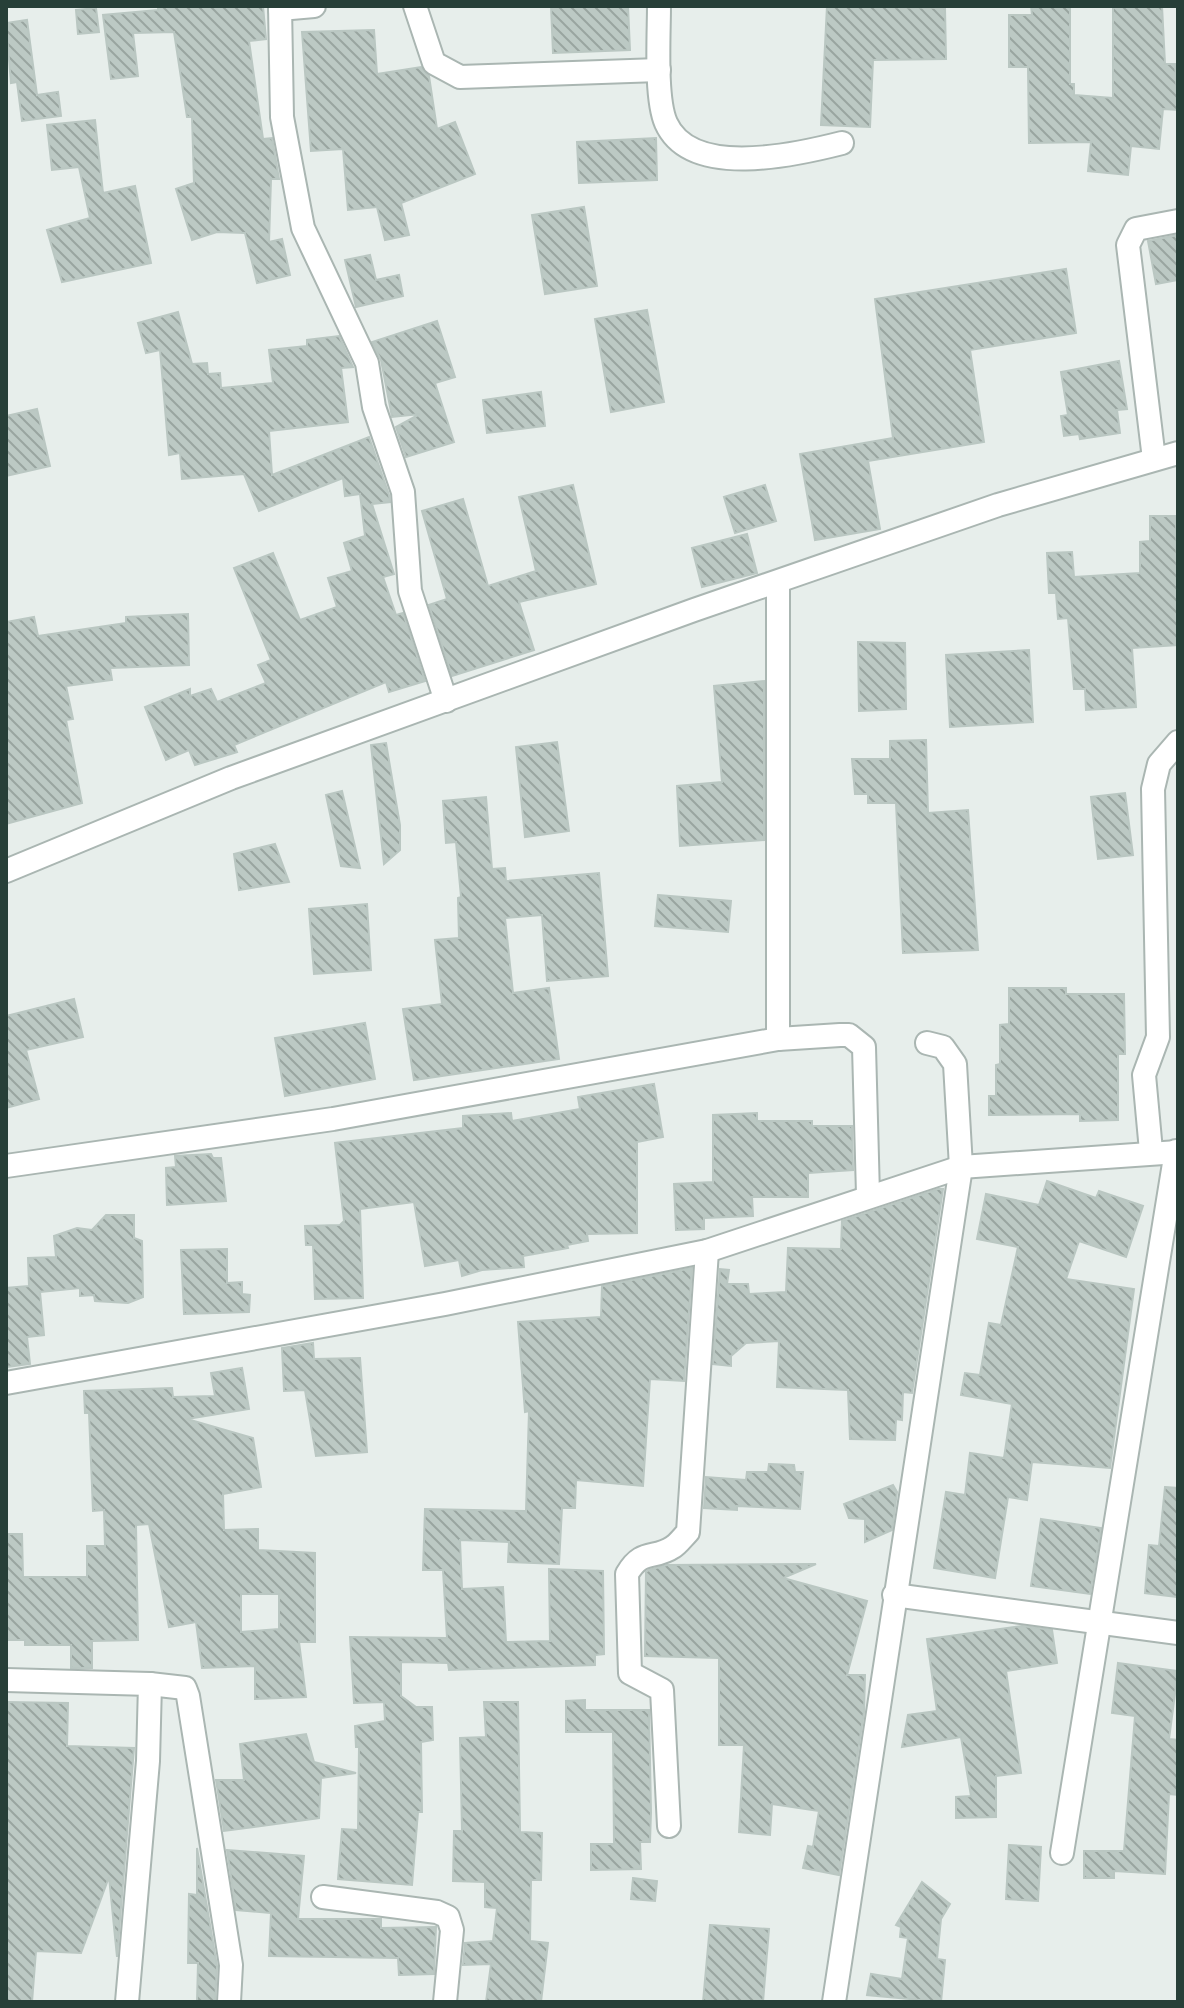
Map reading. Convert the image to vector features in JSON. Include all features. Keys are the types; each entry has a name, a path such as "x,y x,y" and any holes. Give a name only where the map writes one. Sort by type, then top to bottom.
{"street":[{"path":"314,6 280,8 282,117 303,228 367,363 374,407 403,492 410,591 446,701"},
{"path":"415,6 434,63 460,77 659,70"},
{"path":"659,6 659,70 665,121 678,142 699,154 727,157 789,155 842,143"},
{"path":"1154,459 1128,245 1136,229 1178,221"},
{"path":"6,871 216,784 446,701 998,505 1178,453"},
{"path":"778,583 778,1039"},
{"path":"1151,1151 1144,1075 1158,1037 1153,789 1159,764 1178,742"},
{"path":"6,1166 333,1119 778,1039 849,1035 864,1047 868,1195"},
{"path":"834,2002 961,1167 955,1064 943,1047 927,1043"},
{"path":"6,1383 445,1304 707,1251 868,1195 961,1167 1151,1151 1177,1152 1062,1853"},
{"path":"669,1826 662,1690 630,1673 627,1574 634,1563 645,1555 671,1549 688,1532 707,1251"},
{"path":"894,1595 1178,1633"},
{"path":"6,1680 176,1684 185,1688 231,1965 229,2002"},
{"path":"127,2002 148,1761 150,1684"},
{"path":"323,1897 437,1912 448,1917 452,1930 445,2002"}],"building":[{"path":"158,6 263,6 266,39 249,41 263,139 272,138 279,179 271,179 269,242 282,239 290,275 257,283 245,233 217,232 192,240 176,189 194,183 192,117 187,117 174,32 133,33 138,76 111,79 103,15 158,10"},
{"path":"551,6 628,6 630,50 553,53"},
{"path":"827,6 945,8 946,59 873,60 870,127 821,125"},
{"path":"1031,6 1070,6 1070,84 1074,84 1074,95 1113,98 1113,6 1162,6 1165,64 1175,64 1178,110 1163,109 1159,149 1131,146 1128,175 1088,171 1091,142 1029,143 1028,67 1009,67 1009,15 1032,15"},
{"path":"96,8 99,32 78,34 76,10"},
{"path":"27,20 37,95 58,92 61,116 22,121 17,82 11,83 6,23"},
{"path":"374,30 377,74 421,67 429,76 437,129 455,122 475,174 401,203 409,235 385,240 377,207 348,210 343,149 311,151 302,32"},
{"path":"95,120 103,193 135,186 151,263 62,282 47,230 90,218 79,167 52,170 47,125"},
{"path":"656,138 657,180 579,183 577,142"},
{"path":"584,207 597,286 545,294 532,215"},
{"path":"1178,235 1178,280 1156,284 1148,241"},
{"path":"370,255 376,280 399,275 403,296 356,307 345,260"},
{"path":"1066,269 1076,333 970,350 984,442 868,461 880,529 815,540 800,454 893,438 875,299"},
{"path":"647,310 664,402 611,412 595,319"},
{"path":"178,312 192,364 207,363 208,374 220,373 221,388 273,383 269,350 307,346 307,340 339,336 353,367 341,368 348,422 269,431 272,475 369,437 390,502 372,504 394,574 383,577 396,615 403,613 425,681 389,692 386,682 234,745 237,752 195,765 189,750 166,760 145,707 190,689 190,696 211,689 217,702 266,683 258,665 271,660 234,568 273,553 300,620 337,607 328,578 352,571 344,543 365,536 360,494 345,496 343,478 259,511 244,474 182,479 180,453 169,455 160,350 146,353 138,323"},
{"path":"437,321 455,377 435,383 454,442 406,457 396,427 420,414 392,417 381,360 372,342"},
{"path":"1119,361 1127,409 1117,410 1120,433 1080,439 1079,434 1064,436 1061,416 1068,415 1061,372"},
{"path":"541,392 545,426 487,433 483,400"},
{"path":"37,409 50,466 6,476 6,416"},
{"path":"573,485 596,584 519,602 534,650 452,676 429,605 447,599 422,511 463,499 488,586 536,571 519,497"},
{"path":"765,485 776,521 735,533 724,497"},
{"path":"1150,516 1176,516 1178,645 1132,648 1136,707 1086,710 1085,689 1074,689 1068,618 1058,619 1056,593 1049,593 1047,553 1072,552 1074,577 1140,573 1140,542 1150,541"},
{"path":"747,534 757,573 702,587 692,548"},
{"path":"188,614 189,665 110,668 112,680 66,686 73,719 66,720 82,803 6,824 6,622 34,617 38,636 126,623 126,617"},
{"path":"858,642 905,643 906,709 859,711"},
{"path":"1029,650 1033,722 950,727 946,655"},
{"path":"764,681 764,840 680,846 677,786 722,782 714,686"},
{"path":"926,740 928,813 968,810 978,950 903,953 896,803 868,803 868,794 855,794 852,759 890,759 890,741"},
{"path":"557,742 569,831 525,837 516,747"},
{"path":"386,743 400,825 400,850 384,864 371,745"},
{"path":"342,791 360,868 341,866 326,795"},
{"path":"1125,793 1133,855 1098,859 1091,797"},
{"path":"486,797 492,869 505,868 506,881 599,873 608,976 547,981 542,915 505,918 513,993 549,988 559,1059 414,1080 403,1009 442,1004 435,940 459,938 458,898 461,897 456,842 446,843 443,801"},
{"path":"275,844 289,882 239,890 234,854"},
{"path":"658,895 731,901 728,932 655,926"},
{"path":"367,904 371,970 314,974 309,909"},
{"path":"1009,988 1066,988 1066,994 1124,994 1125,1054 1118,1054 1118,1120 1080,1121 1080,1114 989,1115 989,1096 996,1096 996,1065 1000,1064 1000,1025 1009,1024"},
{"path":"74,999 83,1037 26,1050 39,1099 6,1108 6,1016"},
{"path":"365,1023 375,1079 285,1096 275,1038"},
{"path":"654,1084 663,1137 637,1142 637,1233 587,1234 588,1241 567,1245 568,1248 523,1256 524,1267 482,1270 462,1276 459,1260 425,1266 414,1202 360,1209 363,1298 315,1299 313,1245 306,1245 305,1226 340,1225 344,1221 335,1143 463,1128 463,1116 511,1113 512,1121 580,1109 578,1097"},
{"path":"757,1113 757,1121 812,1121 812,1126 852,1126 853,1170 808,1173 808,1197 752,1197 753,1216 704,1218 704,1229 676,1230 674,1184 713,1182 713,1115"},
{"path":"211,1154 213,1158 221,1158 226,1201 167,1205 166,1168 176,1167 175,1156"},
{"path":"1047,1181 1096,1198 1099,1191 1143,1206 1126,1257 1079,1241 1066,1279 1134,1289 1110,1468 1032,1462 1027,1500 1008,1497 995,1578 934,1568 946,1492 965,1495 970,1453 1004,1458 1012,1404 961,1395 965,1373 980,1375 989,1323 1001,1325 1018,1247 977,1239 986,1194 1039,1205"},
{"path":"943,1189 912,1393 903,1392 902,1420 896,1419 895,1440 850,1439 848,1390 777,1387 779,1341 746,1343 731,1356 731,1366 713,1364 720,1269 729,1270 727,1284 748,1284 749,1294 786,1292 788,1248 841,1249 842,1221"},
{"path":"106,1215 134,1215 134,1238 142,1241 143,1297 128,1303 95,1301 94,1295 80,1296 80,1288 40,1292 44,1335 27,1337 30,1364 6,1367 6,1288 29,1286 28,1258 56,1257 54,1236 77,1228 92,1230"},
{"path":"227,1249 227,1283 242,1282 242,1294 250,1295 249,1312 184,1314 181,1250"},
{"path":"692,1268 684,1381 650,1379 643,1486 576,1480 575,1508 562,1508 559,1564 508,1562 509,1542 460,1540 462,1589 503,1587 506,1642 550,1641 549,1569 603,1571 604,1654 595,1655 595,1665 449,1670 448,1663 401,1662 401,1696 416,1707 432,1707 433,1740 421,1742 422,1812 418,1812 412,1885 338,1879 342,1829 358,1830 359,1747 356,1747 355,1726 385,1721 384,1702 354,1703 350,1637 447,1638 443,1570 423,1570 425,1509 526,1511 529,1411 525,1412 518,1322 601,1317 602,1286"},
{"path":"313,1343 314,1359 360,1358 367,1452 316,1456 305,1390 284,1391 282,1348"},
{"path":"242,1368 249,1409 187,1419 253,1438 261,1487 223,1494 224,1530 258,1529 258,1550 315,1553 315,1642 299,1642 306,1697 255,1699 255,1666 202,1668 196,1622 169,1627 149,1524 136,1525 138,1640 92,1641 92,1668 71,1668 71,1645 25,1645 25,1640 6,1640 6,1534 22,1534 23,1577 87,1577 87,1546 105,1546 104,1510 93,1511 89,1413 85,1413 84,1391 172,1388 173,1397 215,1396 211,1373","holes":["241,1594 279,1594 279,1629 241,1632"]},
{"path":"769,1464 794,1465 795,1472 803,1472 800,1509 704,1508 706,1477 746,1480 747,1472 768,1472"},
{"path":"893,1485 897,1492 892,1530 865,1542 865,1519 849,1518 844,1504"},
{"path":"1165,1487 1178,1488 1178,1597 1145,1593 1149,1545 1159,1546"},
{"path":"1041,1519 1101,1528 1090,1594 1031,1586"},
{"path":"816,1564 783,1578 867,1601 847,1675 865,1675 864,1712 839,1875 803,1868 808,1846 813,1847 819,1811 772,1804 770,1835 739,1832 744,1745 719,1745 719,1658 645,1656 646,1572 649,1570 667,1565"},
{"path":"1022,1626 1052,1630 1057,1663 1006,1671 1021,1773 996,1776 996,1817 956,1818 956,1797 971,1796 961,1737 902,1747 908,1715 937,1711 927,1639"},
{"path":"1118,1663 1178,1671 1169,1739 1178,1740 1178,1795 1169,1794 1165,1874 1114,1871 1114,1878 1084,1878 1084,1851 1124,1851 1135,1716 1112,1713"},
{"path":"585,1700 585,1710 649,1710 650,1842 640,1842 641,1869 591,1870 591,1844 614,1844 613,1732 566,1732 566,1701"},
{"path":"6,1702 68,1703 67,1746 134,1748 117,1957 109,1877 81,1953 36,1951 32,2002 6,2002"},
{"path":"484,1702 518,1702 520,1832 542,1833 541,1880 531,1880 530,1941 548,1943 541,2002 486,2002 491,1964 463,1965 465,1943 493,1941 497,1908 485,1907 485,1882 453,1881 454,1831 462,1831 460,1738 486,1737"},
{"path":"306,1734 314,1762 356,1773 321,1778 319,1818 224,1831 216,1780 244,1780 240,1744"},
{"path":"1009,1845 1041,1847 1038,1901 1006,1899"},
{"path":"197,1848 217,1966 215,2002 197,2002 198,1963 188,1963 189,1894 197,1895"},
{"path":"227,1850 304,1856 298,1919 381,1919 381,1928 436,1927 434,1974 399,1975 398,1958 269,1956 271,1913 236,1910"},
{"path":"633,1878 657,1881 655,1901 631,1899"},
{"path":"922,1882 950,1904 941,1919 937,1959 945,1960 941,2002 867,1995 871,1974 902,1979 908,1938 900,1937 901,1927 896,1925"},
{"path":"710,1925 769,1929 763,2002 703,2002"}]}
